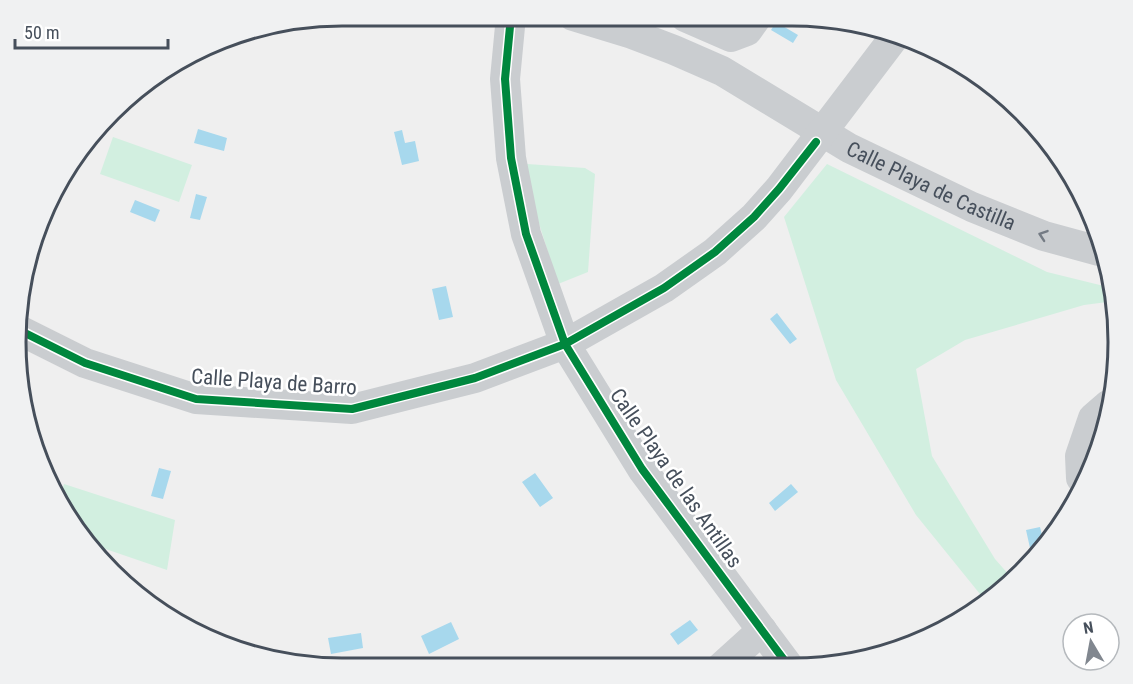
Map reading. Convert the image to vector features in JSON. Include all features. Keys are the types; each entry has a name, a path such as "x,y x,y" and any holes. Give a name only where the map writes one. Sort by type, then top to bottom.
{"street":[{"name":"Calle Playa de las Antillas","path":"510,26 505,79 511,158 526,234 565,344 642,469 783,658"},
{"name":"Calle Playa de Castilla","path":"606,26 674,50 722,71 849,148 972,207 1044,236 1094,250"},
{"path":"674,50 682,26"},
{"path":"706,26 731,37 747,31 751,26"},
{"name":"Calle Playa de Barro","path":"26,334 85,363 196,399 352,409 474,378 565,344 664,288 715,252 766,203 823,133 891,41"},
{"path":"1081,468 1080,456 1093,418 1099,413"},
{"path":"731,658 762,630"}],"green space":[{"path":"113,137 192,165 179,202 100,174"},
{"path":"527,164 585,168 595,174 588,272 558,284 527,185"},
{"path":"827,164 1047,272 1102,286 1105,302 1084,305 965,340 916,369 932,456 995,559 1007,573 981,595 916,515 836,380 784,217"},
{"path":"64,484 175,520 167,570 101,547 79,518 62,490"}],"water":[{"path":"774,26 783,26 798,35 793,43 771,30"},
{"path":"198,129 227,138 224,151 194,143"},
{"path":"402,130 405,143 415,141 419,161 402,165 394,132"},
{"path":"196,194 207,197 200,220 190,218"},
{"path":"135,200 160,210 155,222 130,212"},
{"path":"446,286 453,317 439,320 432,289"},
{"path":"777,313 797,339 790,344 770,319"},
{"path":"159,468 171,471 163,499 151,496"},
{"path":"535,473 553,498 540,507 522,482"},
{"path":"791,484 798,492 775,511 769,503"},
{"path":"1040,527 1042,535 1032,548 1030,548 1026,530"},
{"path":"690,620 698,630 678,645 670,634"},
{"path":"451,622 459,639 429,654 421,636"},
{"path":"361,633 363,648 331,654 328,638"}],"cycle path":[{"path":"510,26 505,79 511,158 526,234 565,344 642,469 783,658"},
{"path":"26,334 85,363 196,399 352,409 475,378 565,344 664,288 715,252 754,217 816,142"}]}
